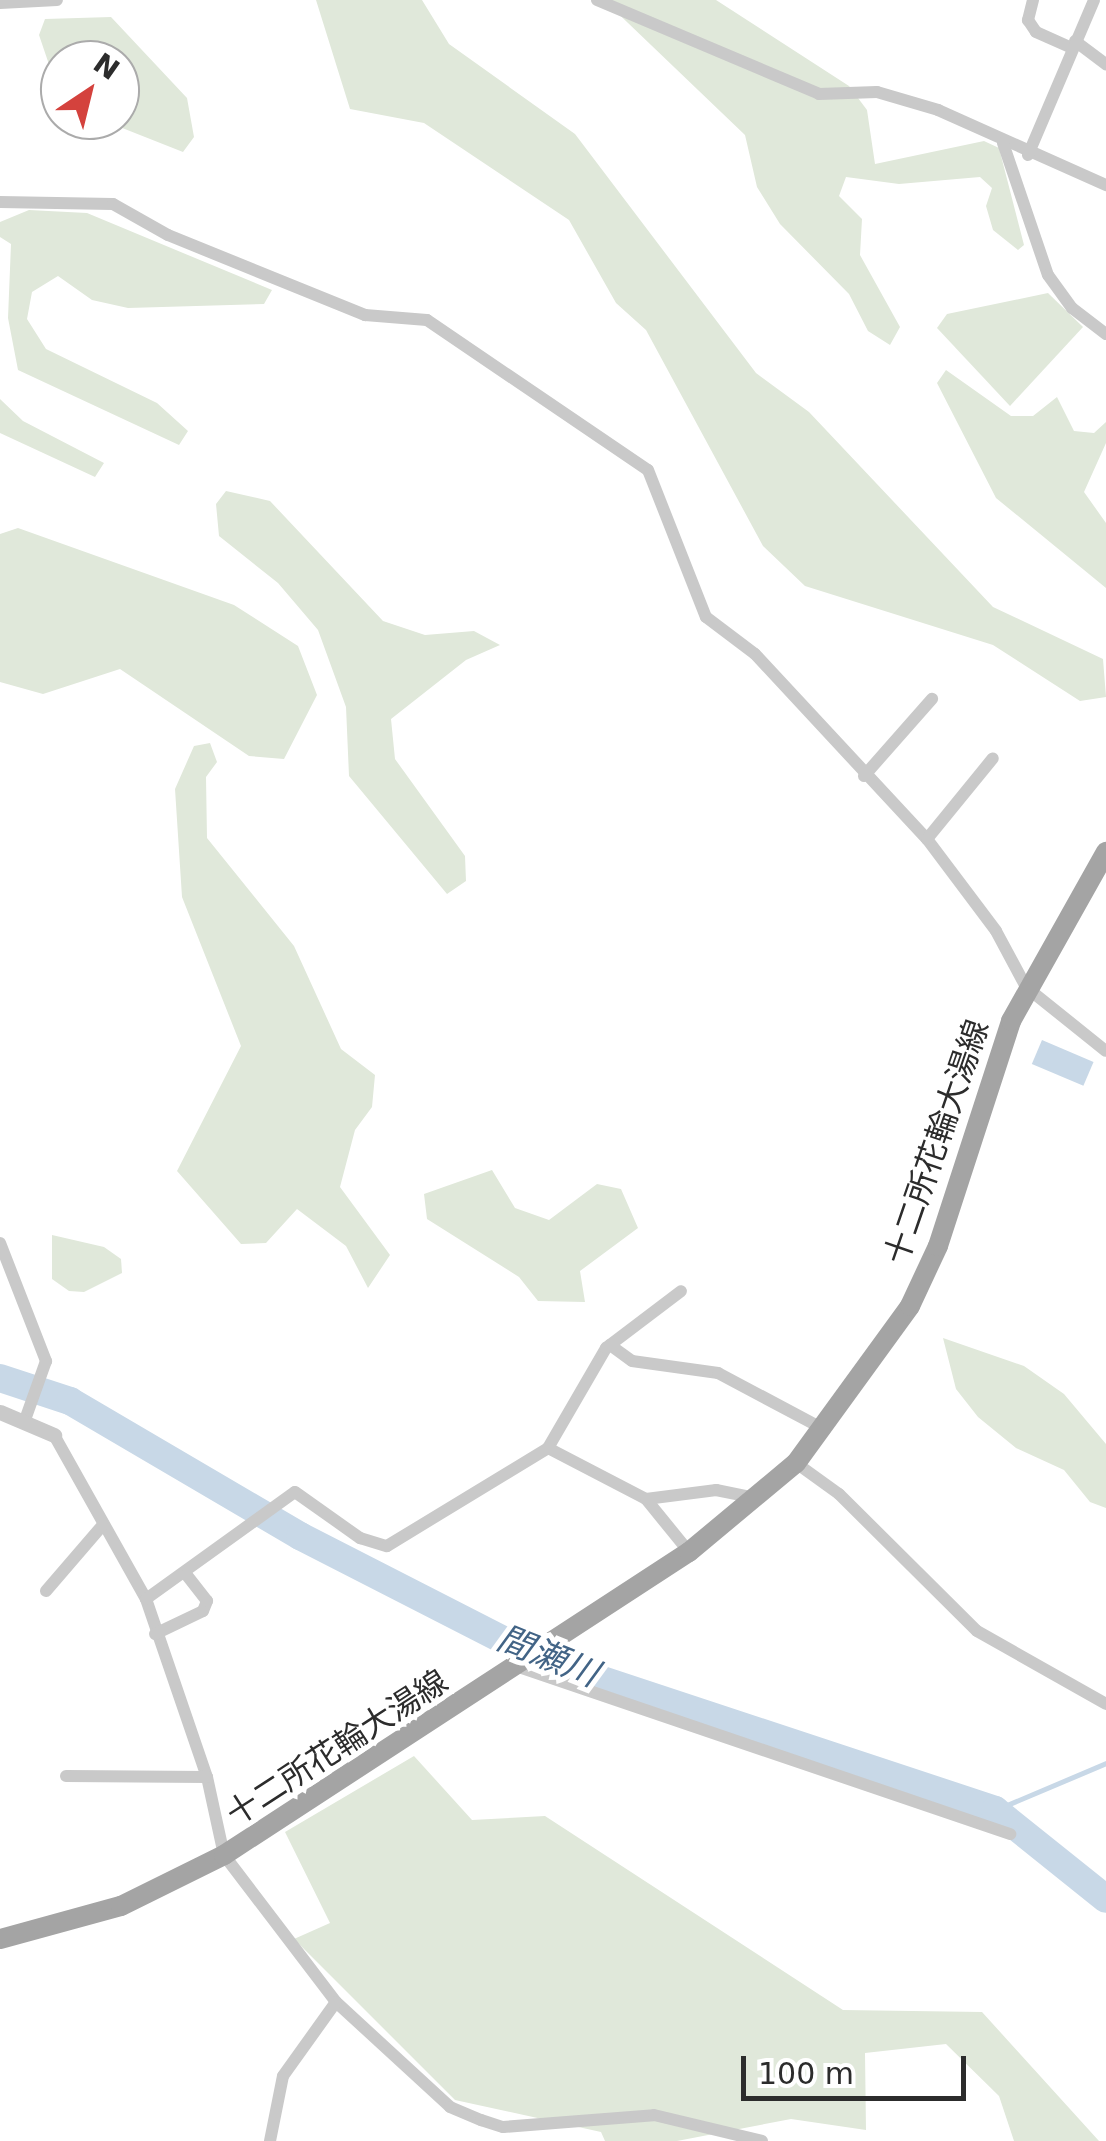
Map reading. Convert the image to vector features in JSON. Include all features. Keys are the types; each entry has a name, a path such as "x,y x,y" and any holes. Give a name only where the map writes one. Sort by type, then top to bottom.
{"main road":[{"name":"十二所花輪大湯線","path":"0,1939 121,1906 224,1855 523,1665 689,1552 796,1463 825,1430 910,1306 938,1246 1026,987 1106,852"}],"street":[{"path":"0,4 58,0"},
{"path":"598,0 819,94 877,92 1106,186"},
{"path":"1034,0 1028,20 1036,32 1073,45 1106,64"},
{"path":"1028,155 1094,0"},
{"path":"1003,143 1048,275 1072,308 1106,334"},
{"path":"0,202 113,204 168,235 366,315 428,320 648,470 706,617 755,654 864,776 927,839 996,931 1026,987 1106,1050"},
{"path":"864,776 932,699"},
{"path":"927,839 993,758"},
{"path":"0,1243 46,1362 27,1415"},
{"path":"146,1599 187,1574 294,1492 360,1538 388,1546 548,1448 610,1345 680,1291"},
{"path":"610,1345 632,1361 718,1373 825,1430"},
{"path":"0,1412 27,1415 54,1435 146,1599 207,1778 224,1855 336,2002 450,2107 481,2120 503,2127 654,2115 762,2141"},
{"path":"548,1448 646,1499 689,1552"},
{"path":"796,1463 839,1494 977,1631 1106,1704"},
{"path":"646,1499 716,1490 756,1498"},
{"path":"46,1591 102,1526"},
{"path":"156,1634 203,1610 207,1601 187,1574"},
{"path":"523,1665 1010,1834"},
{"path":"66,1776 207,1778"},
{"path":"270,2141 283,2076 336,2002"}],"shaded area":[{"path":"316,0 422,0 449,44 575,134 756,373 809,412 993,607 1103,659 1106,697 1080,701 993,645 805,586 763,546 646,330 616,303 569,220 424,123 350,109"},
{"path":"604,0 716,0 849,86 867,110 875,164 984,141 999,148 1024,245 1018,250 993,230 986,206 992,188 980,177 899,184 846,177 839,196 862,219 860,255 900,327 890,345 868,331 849,294 780,224 757,187 745,135"},
{"path":"111,17 133,40 41,40 45,19"},
{"path":"140,48 187,98 194,137 183,152 140,135"},
{"path":"29,210 87,213 272,290 264,304 128,308 92,300 58,276 32,292 27,319 46,349 157,403 188,431 179,445 18,370 8,318 11,244 0,237 0,222"},
{"path":"1048,293 1083,327 1010,406 937,328 947,314"},
{"path":"946,370 1011,416 1033,416 1057,397 1074,431 1094,433 1106,422 1106,443 1084,492 1106,523 1106,588 996,498 937,383"},
{"path":"0,399 23,421 104,463 95,477 0,433"},
{"path":"226,491 270,501 383,621 425,635 474,631 500,645 466,660 391,719 395,759 465,856 466,881 447,894 349,776 346,707 318,630 278,583 219,536 216,504"},
{"path":"18,528 234,605 298,646 317,695 284,759 249,756 120,669 43,694 0,682 0,534"},
{"path":"210,743 217,762 206,777 207,838 294,946 341,1049 375,1075 372,1107 355,1130 340,1187 390,1255 368,1288 346,1246 297,1209 266,1243 241,1244 177,1171 241,1046 182,897 175,789 194,746"},
{"path":"492,1170 515,1208 549,1220 597,1184 621,1189 638,1228 580,1271 585,1302 538,1301 519,1277 427,1219 424,1194"},
{"path":"52,1235 104,1247 121,1259 122,1273 84,1292 69,1291 52,1279"},
{"path":"943,1338 1024,1366 1064,1394 1106,1444 1106,1508 1090,1502 1064,1470 1016,1448 978,1417 956,1389"},
{"path":"414,1756 472,1820 545,1816 843,2010 982,2012 1099,2141 1014,2141 999,2096 946,2044 865,2053 866,2130 791,2119 677,2141 605,2141 601,2132 455,2100 294,1939 330,1923 285,1832"}],"water":[{"path":"1042,1040 1094,1062 1083,1086 1032,1064"}],"waterway":[{"name":"間瀬川","path":"0,1378 70,1401 300,1536 542,1660 995,1810 1106,1899"},
{"path":"995,1810 1106,1763"}]}
